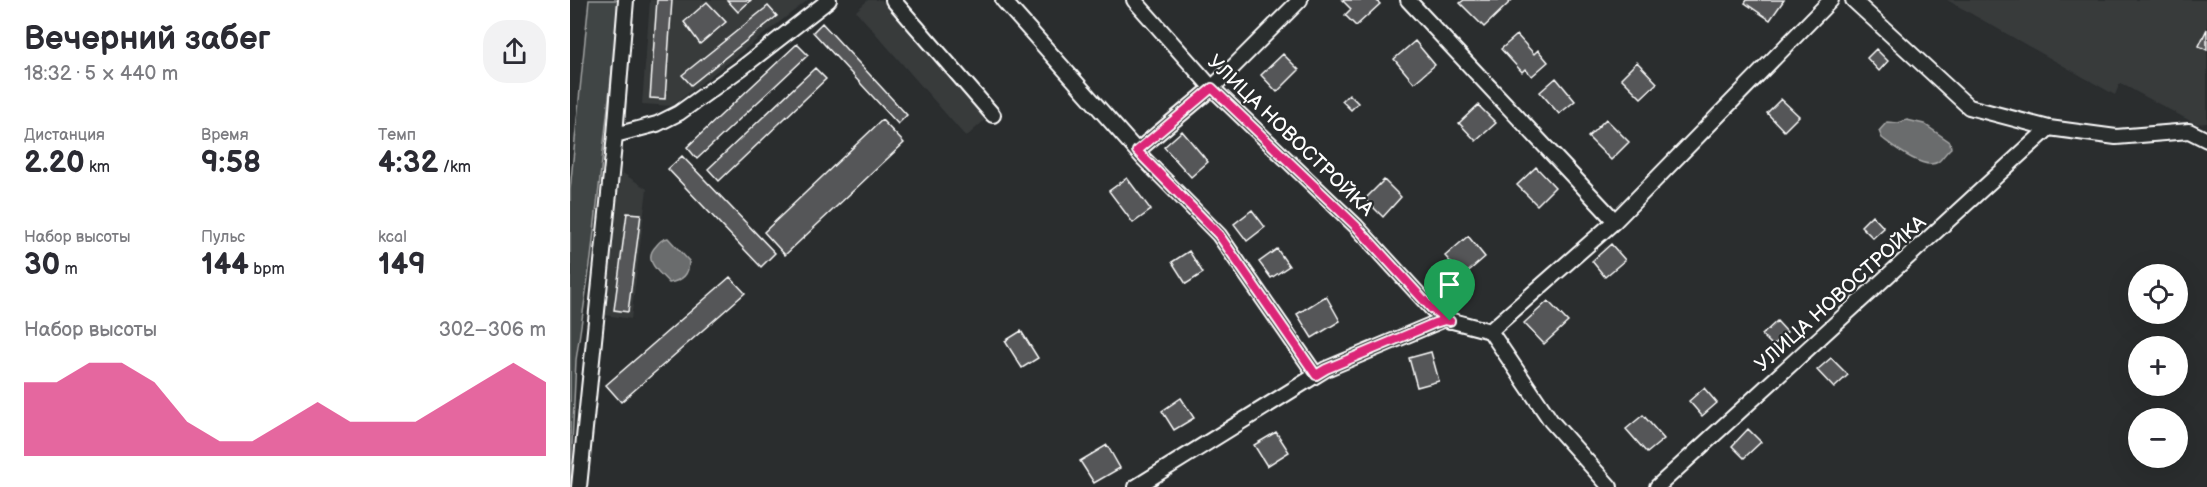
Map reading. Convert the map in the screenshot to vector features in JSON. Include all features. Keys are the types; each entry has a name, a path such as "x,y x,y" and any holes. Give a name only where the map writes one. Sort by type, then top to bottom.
{"street":[{"path":"579,487 615,135 626,0"},
{"path":"615,135 657,124 679,113 752,61 829,0"},
{"path":"893,0 993,115"},
{"path":"1003,0 1137,151 1219,235 1316,375"},
{"name":"УЛИЦА НОВОСТРОЙКА","path":"1134,0 1212,88 1356,226 1432,309 1450,321"},
{"path":"1137,151 1212,88 1300,0"},
{"path":"1408,0 1615,221"},
{"path":"1610,487 1551,421 1490,331 1615,221 1831,0"},
{"path":"1853,0 1969,107 2049,128 2116,137 2189,131 2207,140"},
{"name":"УЛИЦА НОВОСТРОЙКА","path":"1657,487 2049,128"},
{"name":"УЛИЦА НОВОСТРОЙКА","path":"1136,487 1326,369 1445,320 1490,331"}],"shaded area":[{"path":"589,0 620,0 591,258 576,360 570,487 570,190"},
{"path":"650,0 808,0 672,106 642,104"},
{"path":"868,0 882,0 986,119 966,137 856,11"},
{"path":"1947,0 2207,0 2207,123 2196,124 2120,83 2115,95"},
{"path":"1907,120 1924,124 1950,142 1951,148 1938,162 1932,164 1917,160 1882,138 1879,131 1887,122 1898,123"},
{"path":"621,172 647,189 631,319 605,315"},
{"path":"668,238 689,261 688,270 684,276 669,283 651,261 652,251"}],"building":[{"path":"657,0 672,0 665,99 650,98"},
{"path":"727,0 751,0 738,12"},
{"path":"1342,0 1376,0 1380,4 1356,26 1345,15 1351,9"},
{"path":"1464,0 1512,0 1484,27 1460,3"},
{"path":"1747,0 1784,0 1770,20 1745,3"},
{"path":"707,2 726,22 700,44 684,22"},
{"path":"768,6 777,16 691,85 682,75"},
{"path":"822,23 907,115 898,124 813,32"},
{"path":"2207,29 2207,50 2199,46"},
{"path":"1517,35 1534,54 1538,50 1548,62 1532,76 1525,69 1522,72 1501,49"},
{"path":"1415,41 1435,65 1414,83 1394,59"},
{"path":"797,44 808,55 697,159 687,147"},
{"path":"1876,49 1888,61 1879,71 1867,58"},
{"path":"1283,54 1299,70 1277,92 1261,75"},
{"path":"1637,62 1657,83 1641,98 1621,78"},
{"path":"815,68 826,79 719,181 708,169"},
{"path":"1556,78 1575,101 1559,114 1540,92"},
{"path":"1349,94 1358,103 1351,110 1342,101"},
{"path":"1781,99 1799,116 1784,131 1767,113"},
{"path":"1478,105 1496,123 1476,141 1459,123"},
{"path":"1606,119 1629,142 1611,160 1588,137"},
{"path":"882,120 904,143 785,255 764,232"},
{"path":"1182,131 1208,162 1191,177 1164,147"},
{"path":"682,156 775,253 761,267 668,169"},
{"path":"1536,167 1555,187 1537,205 1517,185"},
{"path":"1127,178 1151,210 1133,223 1109,191"},
{"path":"1384,180 1401,197 1383,217 1365,199"},
{"path":"1252,210 1265,227 1247,241 1234,224"},
{"path":"627,213 641,214 628,312 614,310"},
{"path":"1872,215 1884,228 1873,238 1861,226"},
{"path":"1468,236 1485,257 1463,276 1445,256"},
{"path":"1611,244 1625,260 1605,277 1592,261"},
{"path":"1277,249 1289,266 1271,278 1259,262"},
{"path":"1189,251 1203,273 1186,284 1172,262"},
{"path":"730,277 745,293 621,402 606,385"},
{"path":"1326,296 1340,321 1312,338 1297,314"},
{"path":"1548,301 1568,322 1544,344 1524,323"},
{"path":"1777,321 1787,332 1773,346 1762,335"},
{"path":"1021,331 1038,358 1022,368 1005,341"},
{"path":"1431,352 1439,381 1417,387 1409,358"},
{"path":"1831,358 1848,375 1834,388 1817,370"},
{"path":"1704,388 1717,403 1702,416 1689,401"},
{"path":"1181,398 1194,418 1174,430 1162,411"},
{"path":"1643,415 1664,439 1647,453 1626,429"},
{"path":"1748,429 1761,442 1744,458 1732,446"},
{"path":"1276,432 1289,452 1267,466 1254,445"},
{"path":"1107,445 1120,468 1094,483 1080,461"}],"route":[{"path":"1212,88 1356,226 1432,309 1450,321 1435,323 1316,375 1219,235 1137,151 1212,88"}]}
